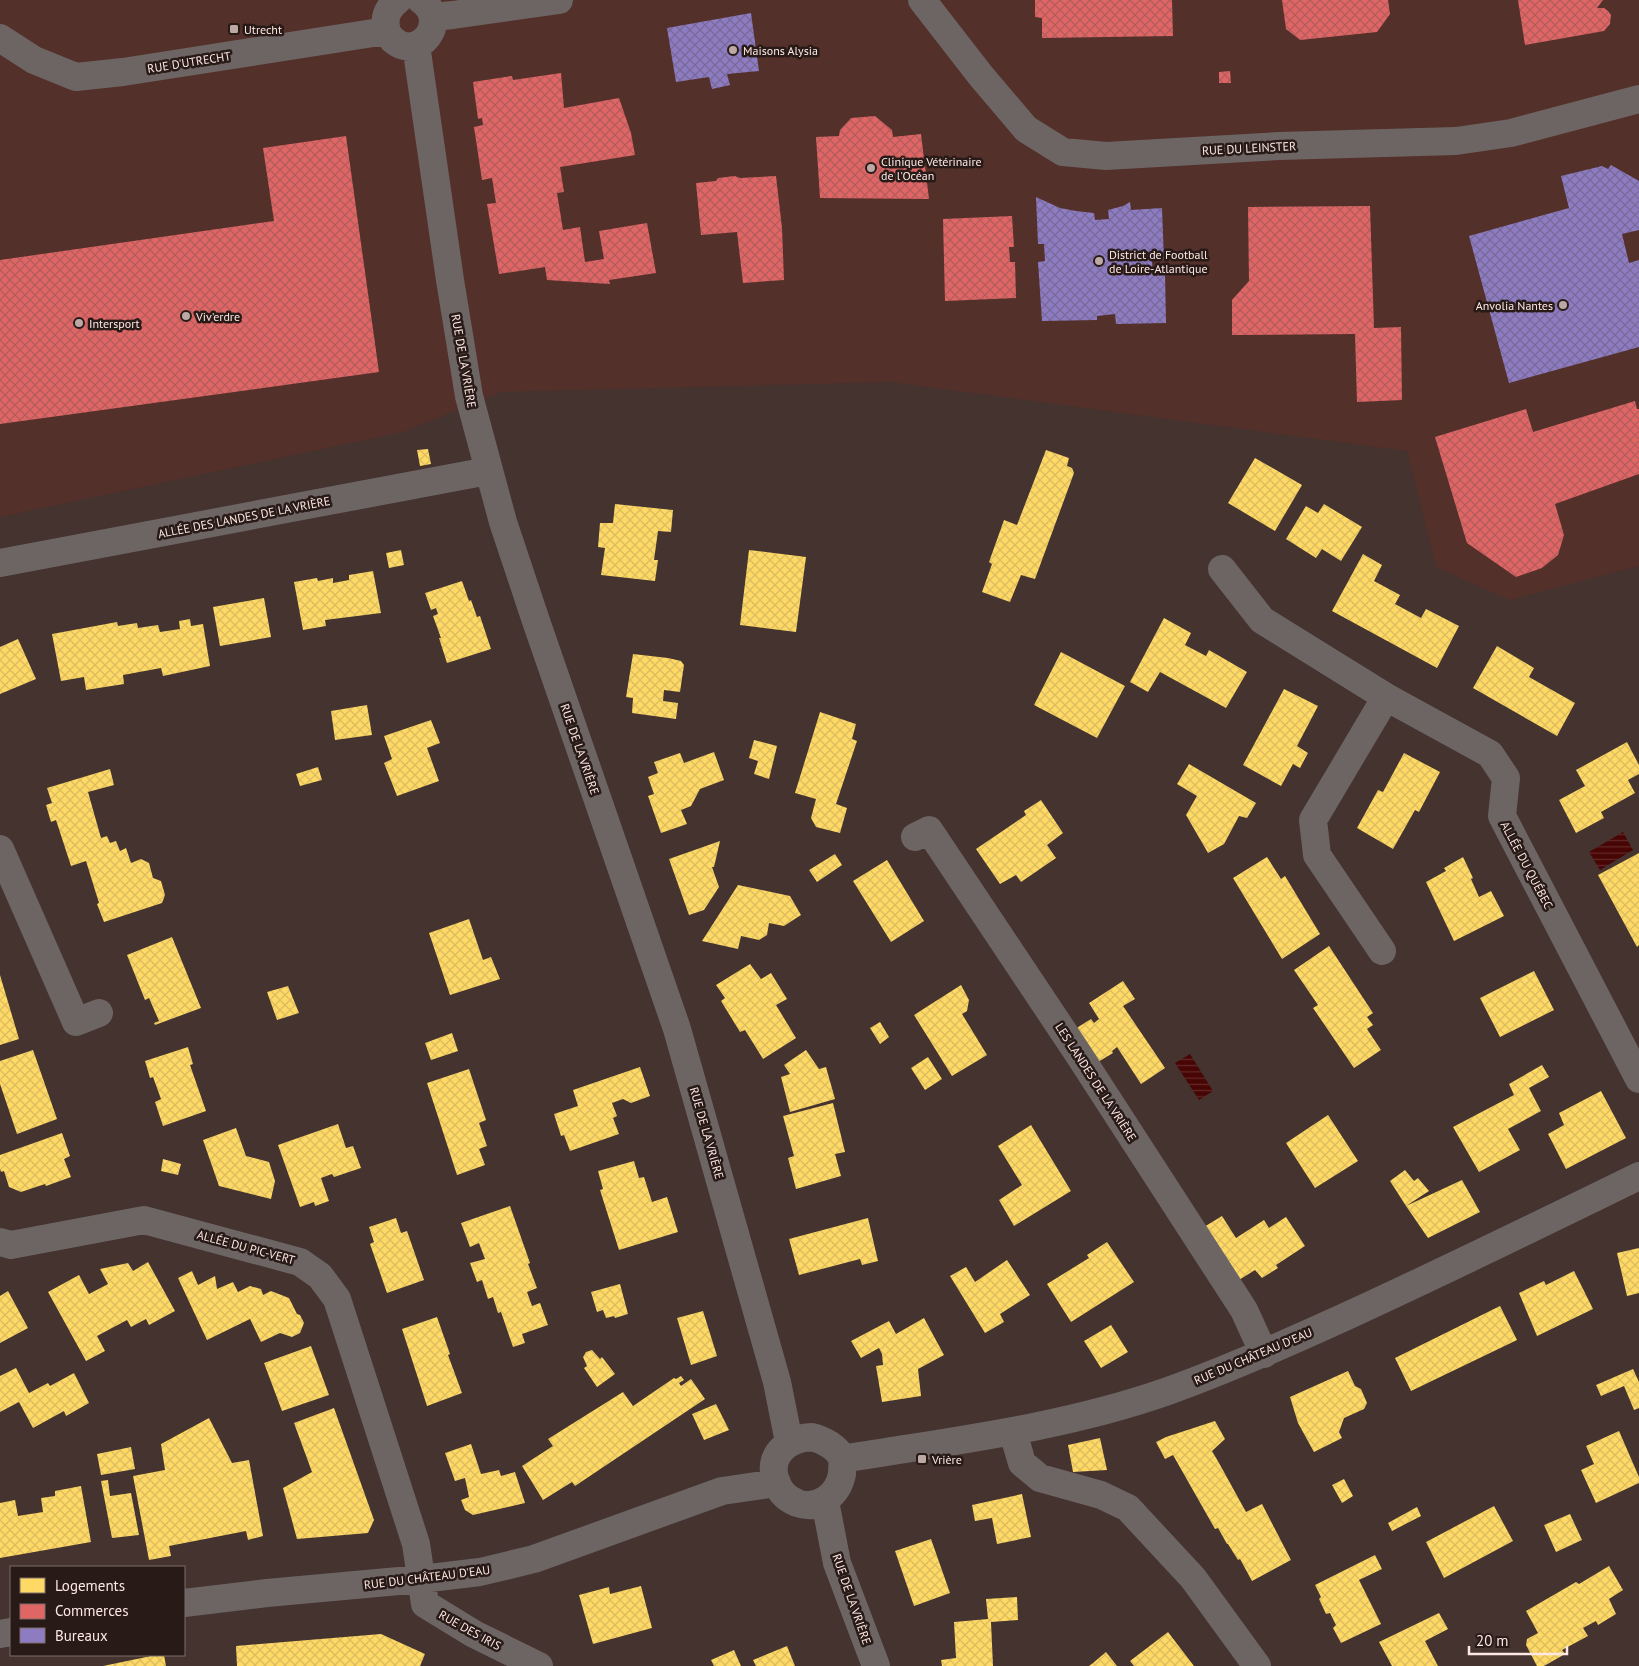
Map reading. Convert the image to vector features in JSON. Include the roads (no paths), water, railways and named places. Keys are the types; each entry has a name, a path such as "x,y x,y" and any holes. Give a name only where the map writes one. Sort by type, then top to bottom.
{"street":[{"path":"398,0 388,9 385,16 386,31 395,42 402,45 416,45 423,42 432,31 427,8 453,15 559,0"},
{"name":"RUE DU LEINSTER","path":"922,0 981,76 1026,129 1063,152 1106,156 1279,146 1456,141 1511,133 1639,99"},
{"name":"RUE D'UTRECHT","path":"0,38 34,60 76,76 123,72 386,31"},
{"name":"RUE DE LA VRIÈRE","path":"416,45 469,396 488,470 536,621 677,1029 777,1382 789,1442"},
{"name":"ALLÉE DES LANDES DE LA VRIÈRE","path":"0,563 488,470"},
{"name":"ALLÉE DU QUÉBEC","path":"1222,569 1262,620 1386,697 1490,754 1506,778 1502,816 1639,1079"},
{"path":"1382,951 1317,855 1313,820 1386,697"},
{"name":"LES LANDES DE LA VRIÈRE","path":"915,837 929,830 1085,1064 1244,1310 1264,1354"},
{"path":"2,859 76,1022 99,1013"},
{"name":"RUE DU CHÂTEAU D'EAU","path":"842,1458 1013,1432 1095,1413 1167,1392 1264,1354 1455,1266 1639,1176"},
{"name":"ALLÉE DU PIC-VERT","path":"0,1242 11,1245 144,1220 300,1262 320,1276 337,1299 416,1544 421,1579"},
{"path":"1013,1432 1022,1463 1040,1478 1101,1495 1128,1508 1193,1578 1257,1666"},
{"path":"812,1437 823,1440 842,1458 840,1482 834,1493 825,1501 814,1505 802,1505 791,1501 782,1494 774,1472 775,1461 780,1450 789,1442 800,1438 812,1437"},
{"name":"RUE DU CHÂTEAU D'EAU","path":"185,1603 480,1572 534,1560 722,1491 777,1483"},
{"name":"RUE DE LA VRIÈRE","path":"825,1501 837,1563 876,1666"},
{"name":"RUE DES IRIS","path":"421,1579 424,1604 474,1634 539,1666"}],"place":[{"name":"Utrecht","path":"234,29"},
{"name":"Maisons Alysia","path":"733,50"},
{"name":"Clinique Vétérinaire de l'Océan","path":"871,168"},
{"name":"District de Football de Loire-Atlantique","path":"1099,261"},
{"name":"Anvolia Nantes","path":"1563,305"},
{"name":"Viv'erdre","path":"186,316"},
{"name":"Intersport","path":"79,323"},
{"name":"Vrière","path":"922,1459"}]}
